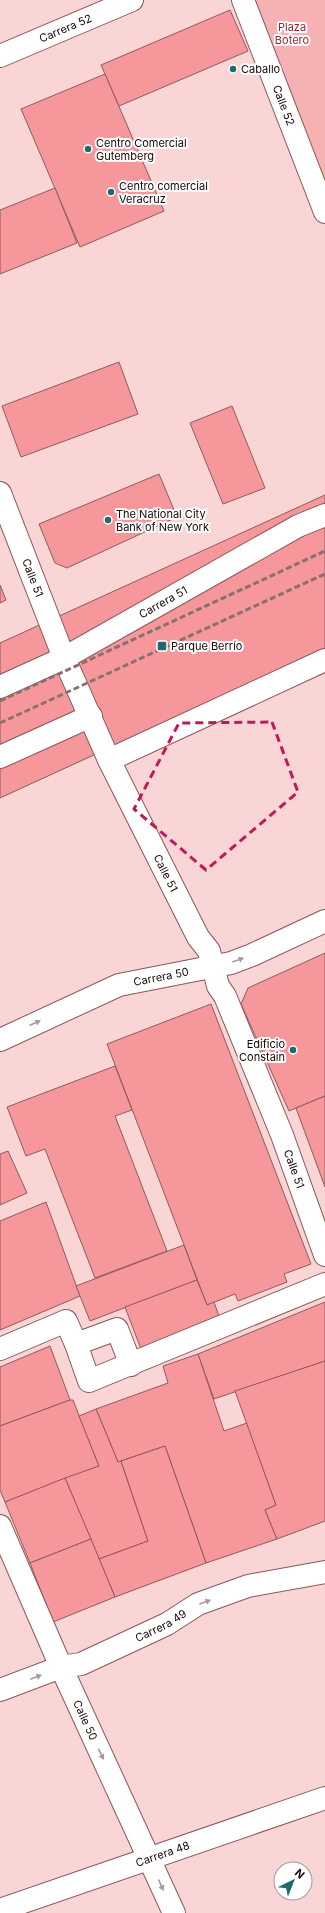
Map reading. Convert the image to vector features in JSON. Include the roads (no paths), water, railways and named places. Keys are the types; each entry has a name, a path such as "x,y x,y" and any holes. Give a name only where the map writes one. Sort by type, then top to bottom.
{"street":[{"name":"Carrera 52","path":"0,56 132,0"},
{"name":"Calle 52","path":"242,0 325,212"},
{"name":"Calle 51","path":"0,493 64,658 91,716 109,760 198,938 208,951 218,986 225,996 282,1135 325,1255"},
{"name":"Carrera 51","path":"0,688 64,658 298,526 325,514"},
{"path":"109,760 325,660"},
{"path":"0,757 91,716"},
{"name":"Carrera 50","path":"0,1040 119,985 213,967 252,955 325,921"},
{"path":"0,1349 66,1321 89,1381 325,1284"},
{"path":"76,1344 117,1328 131,1365"},
{"name":"Calle 50","path":"0,1526 61,1667 174,1913"},
{"name":"Carrera 49","path":"0,1690 61,1667 81,1664 167,1624 198,1604 248,1586 325,1572"},
{"name":"Carrera 48","path":"0,1910 149,1860 325,1798"}],"railway":[{"path":"0,701 325,551"},
{"path":"0,723 325,574"}],"place":[{"name":"Caballo","path":"233,69"},
{"name":"Centro Comercial Gutemberg","path":"88,149"},
{"name":"Centro comercial Veracruz","path":"111,192"},
{"name":"The National City Bank of New York","path":"108,520"},
{"name":"Parque Berrío","path":"162,646"},
{"name":"Edificio Constain","path":"293,1050"}],"park label":[{"name":"Plaza Botero","path":"292,33"}]}
